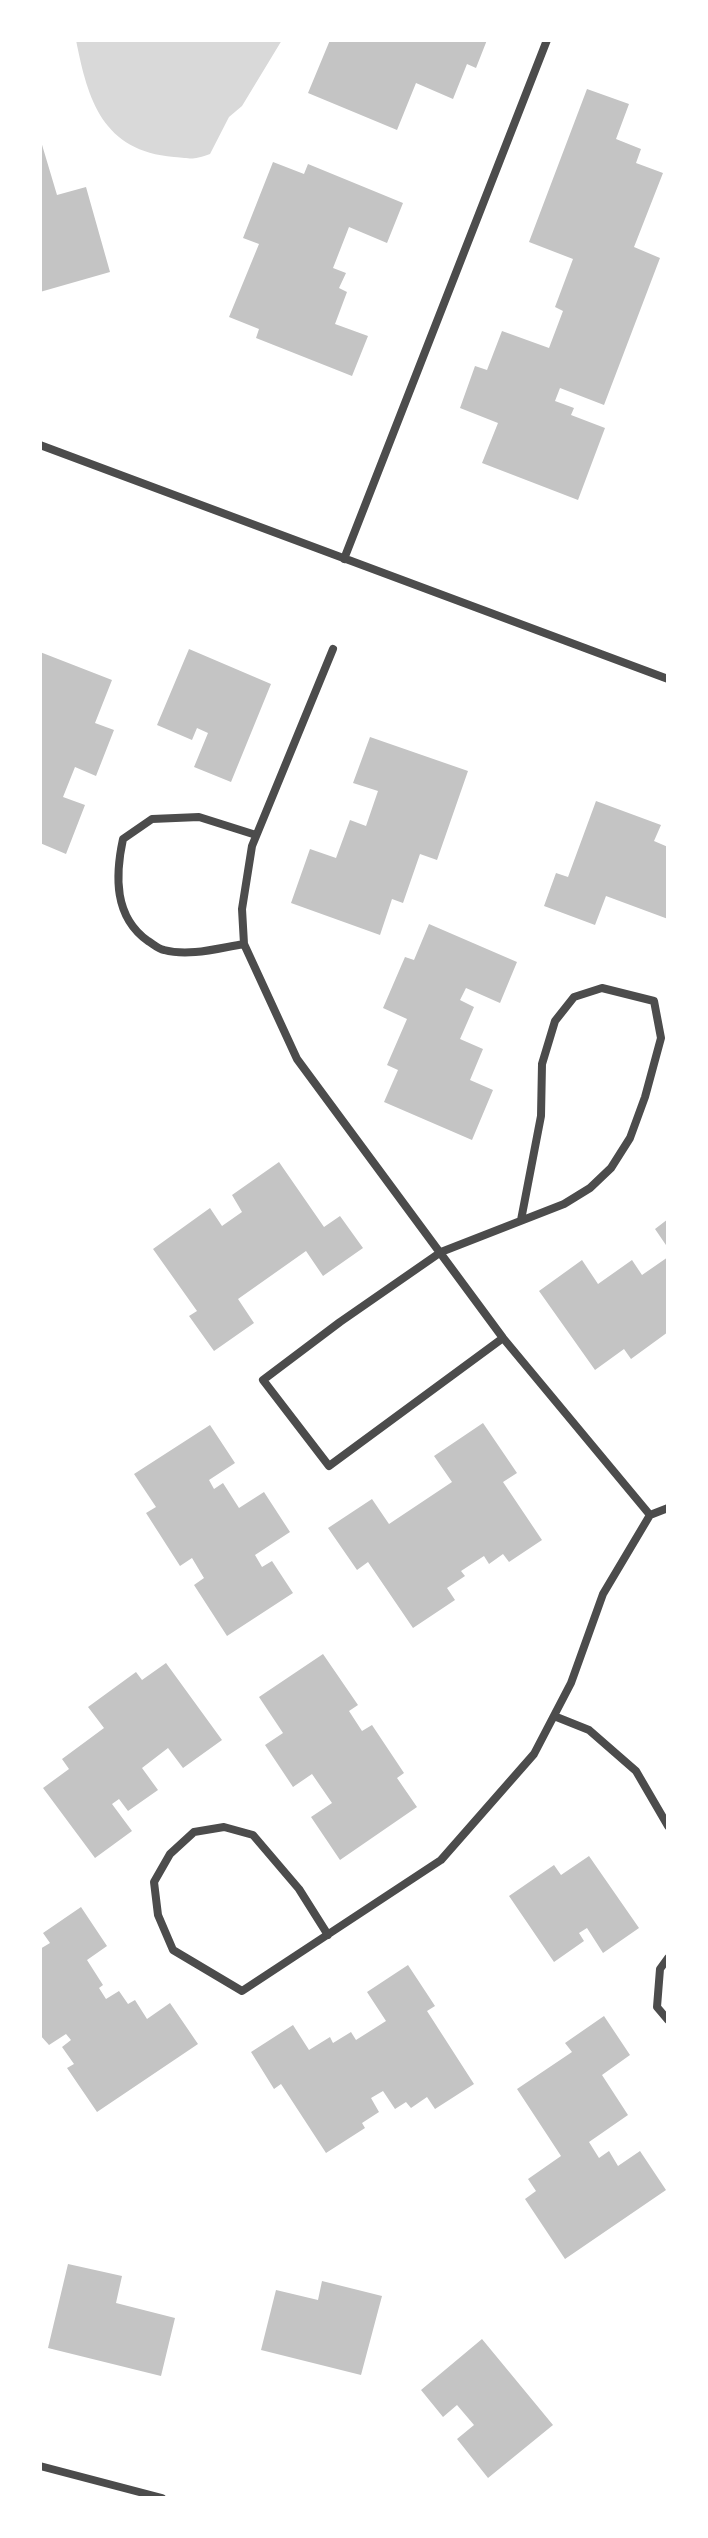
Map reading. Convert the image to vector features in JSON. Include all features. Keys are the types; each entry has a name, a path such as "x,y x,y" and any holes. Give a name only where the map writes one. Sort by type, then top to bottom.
{"street":[{"path":"344,559 547,40"},
{"path":"40,445 668,679"},
{"path":"333,649 256,835 242,909 244,944 297,1059 503,1338 650,1515"},
{"path":"244,944 185,953 161,950 136,933 121,906 117,867 123,839 152,819 199,817 256,835"},
{"path":"503,1338 329,1466 263,1380 441,1252 564,1204 590,1188 611,1168 630,1138 661,1038 654,1001 602,988 574,997 555,1021 542,1064 541,1116 521,1220"},
{"path":"328,1935 299,1889 253,1835 224,1827 194,1832 170,1854 154,1882 158,1915 173,1950 242,1991 328,1935 441,1860 534,1754 571,1683 603,1594 650,1515 668,1508"},
{"path":"554,1716 589,1730 636,1771 668,1826"},
{"path":"668,1958 660,1969 657,2007 668,2020"},
{"path":"40,2466 162,2498"}],"shaded area":[{"path":"76,40 282,40 242,106 229,117 210,154 191,158 150,153 130,145 115,133 103,119 86,83"}],"building":[{"path":"330,40 487,40 476,68 467,64 453,99 416,83 397,130 308,93"},
{"path":"587,89 629,104 616,139 641,149 636,163 663,173 634,247 660,258 604,405 560,388 555,401 574,408 571,415 605,428 578,500 482,463 498,423 460,408 475,366 487,370 502,331 549,348 563,311 555,307 573,259 529,242"},
{"path":"40,138 57,195 86,187 110,272 40,292"},
{"path":"273,162 304,174 308,164 403,203 387,243 349,227 333,268 346,273 339,288 347,292 335,324 368,336 352,376 256,338 259,329 229,317 259,244 243,238"},
{"path":"189,649 271,684 231,782 194,767 208,733 197,728 192,740 157,725"},
{"path":"40,652 112,680 95,723 114,730 96,776 75,767 63,797 85,805 66,854 40,843"},
{"path":"370,737 468,771 437,860 420,854 403,903 392,899 380,935 291,903 310,849 336,858 350,820 366,826 378,791 353,783"},
{"path":"596,801 661,825 654,841 668,847 668,919 606,896 595,925 544,906 556,873 568,877"},
{"path":"429,924 517,962 500,1003 466,988 460,1000 474,1007 460,1039 483,1049 470,1080 493,1090 472,1140 384,1102 398,1070 387,1065 407,1019 383,1008 405,957 414,960"},
{"path":"279,1162 324,1227 340,1216 363,1248 323,1276 306,1251 238,1299 254,1323 214,1351 189,1316 197,1311 153,1249 210,1208 222,1226 242,1212 232,1195"},
{"path":"668,1219 668,1248 655,1229"},
{"path":"668,1257 668,1332 631,1359 624,1349 595,1370 539,1291 582,1260 598,1284 632,1260 642,1275"},
{"path":"483,1423 517,1473 503,1482 542,1540 509,1562 503,1554 489,1564 484,1556 461,1571 465,1576 447,1588 455,1600 413,1628 368,1562 357,1570 328,1528 372,1499 389,1524 452,1482 434,1456"},
{"path":"210,1425 235,1463 209,1480 214,1489 223,1483 239,1508 264,1492 290,1532 255,1555 262,1567 272,1561 293,1593 227,1636 194,1585 204,1578 192,1558 180,1566 146,1513 156,1507 134,1474"},
{"path":"323,1654 358,1705 349,1711 362,1731 372,1725 404,1773 397,1778 417,1807 340,1860 311,1817 332,1803 312,1774 293,1787 265,1745 283,1733 259,1697"},
{"path":"166,1663 222,1740 183,1768 168,1748 142,1768 158,1790 128,1811 119,1799 112,1804 132,1831 95,1858 43,1788 69,1769 62,1759 104,1728 88,1707 136,1672 142,1680"},
{"path":"589,1856 639,1928 603,1953 587,1928 579,1933 584,1941 554,1962 509,1896 554,1865 561,1875"},
{"path":"81,1907 107,1946 87,1960 103,1985 99,1988 106,1999 119,1991 128,2004 135,2000 147,2019 170,2003 198,2044 97,2112 67,2068 74,2064 62,2047 71,2040 66,2034 49,2045 40,2035 40,1949 50,1943 43,1933"},
{"path":"408,1965 435,2006 427,2011 474,2084 435,2109 427,2097 411,2108 406,2102 395,2109 383,2091 371,2098 379,2112 362,2123 365,2128 326,2153 281,2084 274,2089 251,2052 293,2025 309,2050 330,2037 333,2043 351,2032 356,2040 386,2021 367,1992"},
{"path":"604,2016 630,2055 602,2075 628,2115 589,2142 599,2158 609,2151 618,2166 640,2151 666,2190 565,2259 525,2199 536,2191 528,2179 561,2156 517,2089 572,2052 565,2043"},
{"path":"68,2264 122,2276 116,2303 175,2318 161,2376 48,2348"},
{"path":"322,2281 382,2296 361,2375 261,2350 276,2290 318,2300"},
{"path":"482,2339 553,2425 488,2478 457,2439 474,2425 457,2405 443,2417 421,2390"}]}
